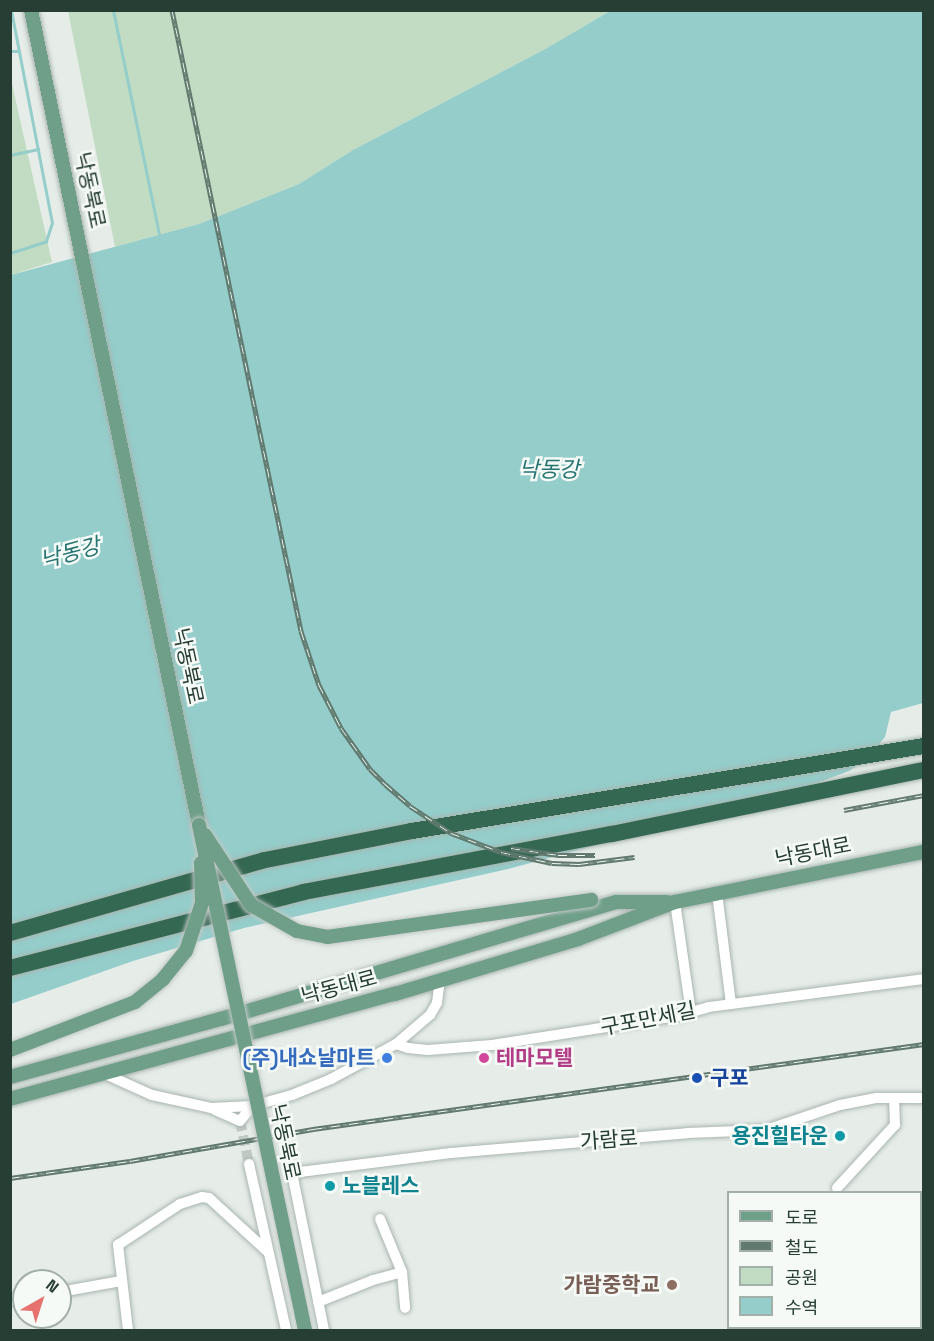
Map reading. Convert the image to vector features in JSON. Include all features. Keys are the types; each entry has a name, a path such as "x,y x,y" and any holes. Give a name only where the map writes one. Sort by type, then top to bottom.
{"highway":[{"path":"10,933 265,860 412,831 924,746"},
{"path":"10,968 304,892 612,834 924,770"}],"main road":[{"name":"낙동북로","path":"31,10 305,1330"},
{"path":"200,825 251,905 297,931 327,937 591,900 675,902"},
{"path":"10,1050 135,1002 163,979 186,951 202,903 200,825"},
{"name":"낙동대로","path":"10,1100 440,980 578,939 675,902 924,852"},
{"name":"낙동대로","path":"10,1077 616,902 675,902"}],"street":[{"path":"717,893 731,1004"},
{"path":"675,902 691,1012"},
{"name":"구포만세길","path":"396,1044 428,1050 492,1045 731,1004 924,979"},
{"path":"105,1074 152,1095 211,1108 240,1121 252,1106 292,1095 331,1079 396,1044 430,1015 437,1003 440,980"},
{"path":"837,1188 895,1125 894,1098"},
{"name":"가람로","path":"318,1302 292,1173 451,1153 602,1140 766,1130 840,1105 894,1098 924,1098"},
{"path":"249,1164 286,1330"},
{"path":"128,1330 118,1245 180,1204 202,1197 215,1203 268,1251"},
{"path":"380,1219 402,1272 405,1308"},
{"path":"324,1330 318,1302 373,1280 402,1272"},
{"path":"72,1290 121,1281"}],"green space":[{"path":"68,11 610,11 547,48 353,150 299,184 199,224 115,247"},
{"path":"10,75 52,262 11,275 10,275"}],"water":[{"name":"낙동강","path":"610,11 923,11 923,703 891,712 885,737 866,760 849,771 796,791 508,869 244,928 133,961 11,1004 11,275 199,224 299,184 353,150 547,48"}],"waterway":[{"path":"10,253 46,241 52,223 11,10"},
{"path":"113,10 160,238"},
{"path":"10,51 19,51"},
{"path":"10,155 38,149"}],"tunnel":[{"path":"240,1121 249,1164"}],"railway":[{"path":"172,10 301,631 319,685 341,728 370,769 385,784 410,806 451,833 501,852 552,863 579,864 635,857"},
{"path":"844,810 924,795"},
{"path":"511,848 558,855 595,855"},
{"path":"10,1178 130,1161 313,1129 924,1044"}],"place":[{"name":"(주)내쇼날마트","path":"387,1058"},
{"name":"테마모텔","path":"484,1058"},
{"name":"구포","path":"697,1078"},
{"name":"용진힐타운","path":"840,1136"},
{"name":"노블레스","path":"330,1186"},
{"name":"가람중학교","path":"672,1285"}]}
